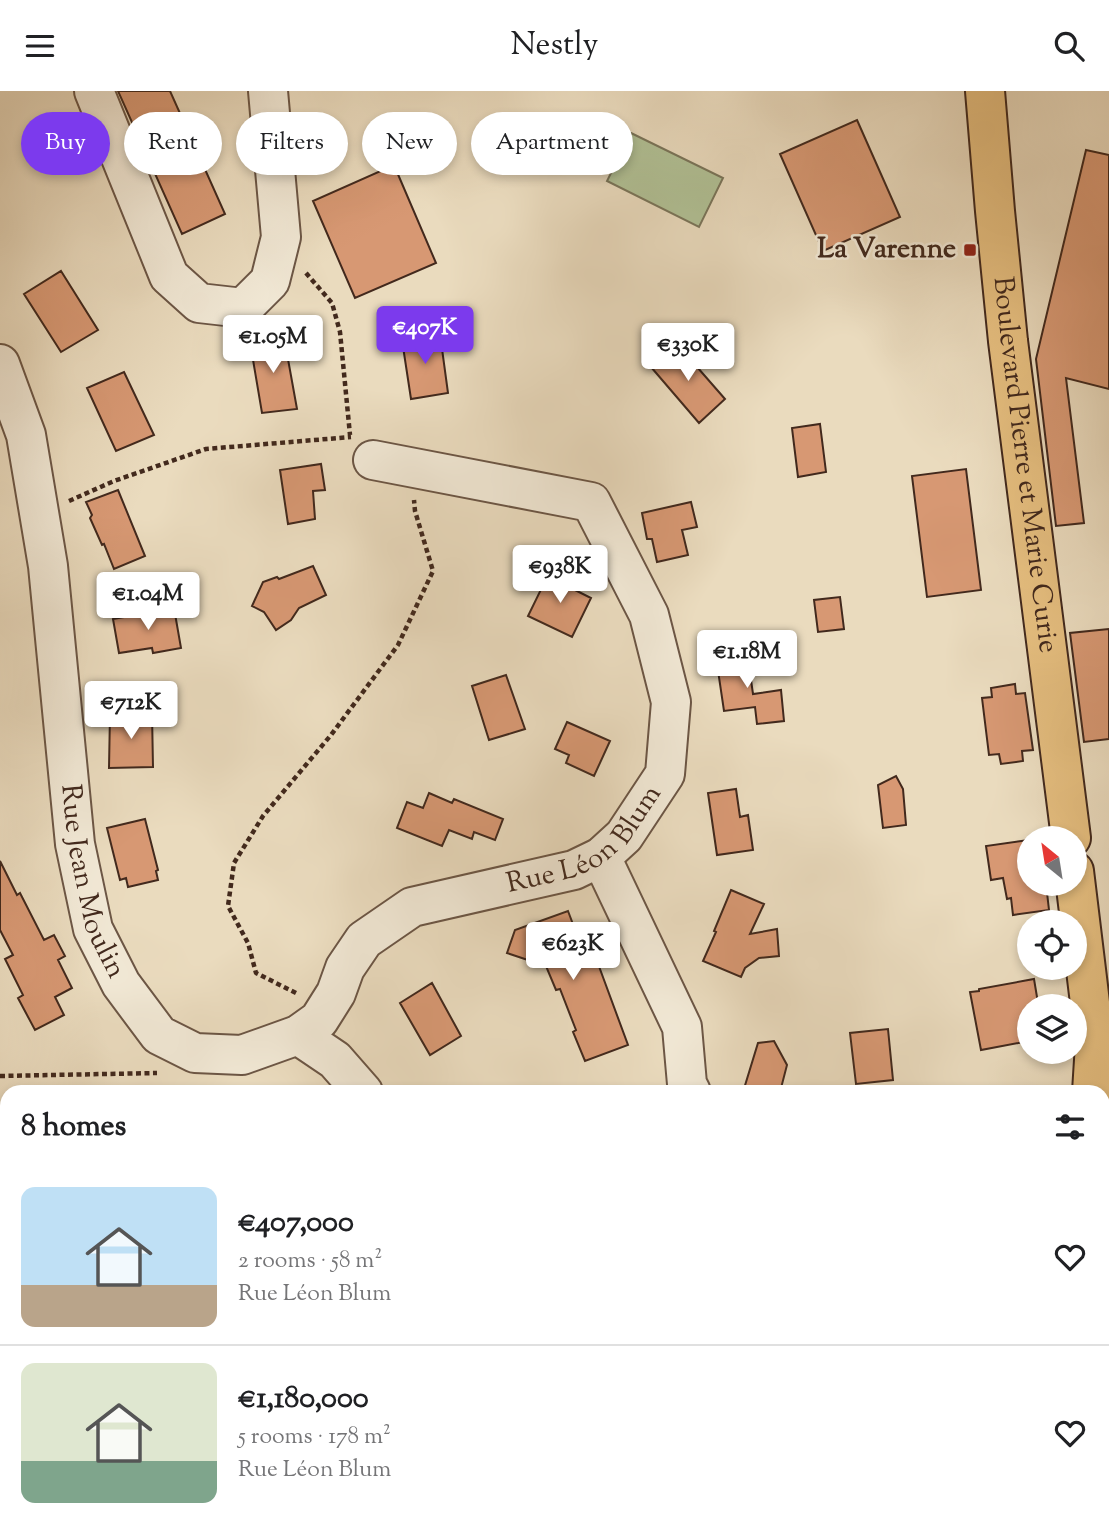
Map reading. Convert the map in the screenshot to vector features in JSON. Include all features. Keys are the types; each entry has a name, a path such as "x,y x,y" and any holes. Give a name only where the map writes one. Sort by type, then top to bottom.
{"main road":[{"name":"Boulevard Pierre et Marie Curie","path":"985,91 1008,341 1069,826"},
{"path":"1077,896 1095,1044 1092,1085"}],"street":[{"path":"94,91 169,276 199,303 243,308 270,281 281,237 268,91"},
{"name":"Rue Jean Moulin","path":"0,364 26,435 48,566 75,845 93,929 121,984 159,1035 195,1053 242,1055 298,1035"},
{"name":"Rue Léon Blum","path":"298,1035 318,1020 326,1009 336,993 345,968 364,940 412,907 574,870 601,857 624,836 665,774 671,702 649,615 591,502 412,468 361,448"},
{"path":"601,857 682,1027 688,1085"},
{"path":"298,1035 335,1060 357,1085"}],"path":[{"path":"39,514 114,481 206,449 361,448 340,332 332,303 305,271 275,262"},
{"path":"326,1009 256,972 248,943 228,906 234,863 263,815 331,735 398,645 433,571 415,511 412,468"},
{"path":"0,1076 163,1073 181,1045"}],"green space":[{"path":"633,134 723,178 699,227 607,181 610,175 633,175"}],"building":[{"path":"118,91 170,91 179,112 127,112"},
{"path":"857,120 900,217 823,251 780,154"},
{"path":"1086,150 1109,155 1109,389 1066,378 1084,523 1056,526 1036,359"},
{"path":"156,175 208,175 225,214 182,234"},
{"path":"372,175 398,175 436,263 355,298 313,201"},
{"path":"61,271 98,330 61,352 24,294"},
{"path":"440,334 448,393 411,399 402,340"},
{"path":"284,337 297,409 262,413 250,342"},
{"path":"677,344 725,399 699,423 651,367"},
{"path":"124,372 154,435 116,451 87,388"},
{"path":"820,424 826,472 798,477 792,428"},
{"path":"321,464 325,490 313,491 315,519 288,524 280,470"},
{"path":"966,469 981,590 927,597 912,476"},
{"path":"118,490 145,556 114,569 90,518 92,515 86,502"},
{"path":"691,502 697,527 682,530 688,555 657,562 652,539 647,539 642,513"},
{"path":"313,566 326,595 299,608 291,620 276,630 264,612 252,606 263,582"},
{"path":"550,571 576,584 573,589 591,598 572,637 528,616"},
{"path":"840,597 844,629 818,632 814,600"},
{"path":"174,608 181,648 153,653 152,648 119,653 113,619"},
{"path":"1109,629 1109,739 1084,742 1070,633"},
{"path":"747,652 753,694 781,690 784,721 757,724 755,707 724,711 716,657"},
{"path":"506,675 525,729 489,740 472,686"},
{"path":"1015,684 1016,694 1025,693 1033,750 1022,751 1023,761 1001,764 999,754 989,755 982,698 992,697 991,688"},
{"path":"152,713 153,767 109,768 110,714"},
{"path":"567,722 610,741 594,776 566,763 569,755 555,749"},
{"path":"896,776 903,789 906,825 883,828 878,785"},
{"path":"736,789 740,817 748,815 753,850 717,855 708,793"},
{"path":"429,793 452,803 454,799 503,819 495,840 474,832 472,839 449,830 442,846 397,828 407,802 423,808"},
{"path":"145,819 158,880 128,887 126,878 120,880 107,828"},
{"path":"1017,842 1017,896 1047,896 1049,910 1017,910 1017,914 1013,915 1011,898 1007,899 1003,878 991,880 986,846"},
{"path":"0,861 44,940 54,935 65,956 58,960 72,988 55,997 64,1015 35,1030 18,998 23,995 5,959 13,955 0,930"},
{"path":"731,890 764,904 750,934 777,929 779,956 759,958 745,968 741,977 703,961"},
{"path":"568,911 588,964 597,961 628,1045 585,1061 560,989 556,990 546,966 507,953 515,930"},
{"path":"1034,980 1036,994 1017,994 1017,1043 981,1050 970,992"},
{"path":"432,983 461,1036 430,1055 400,1003"},
{"path":"888,1029 893,1080 856,1084 850,1033"},
{"path":"774,1041 787,1065 782,1085 745,1085 758,1043"}],"place":[{"name":"La Varenne","path":"970,250"}]}
